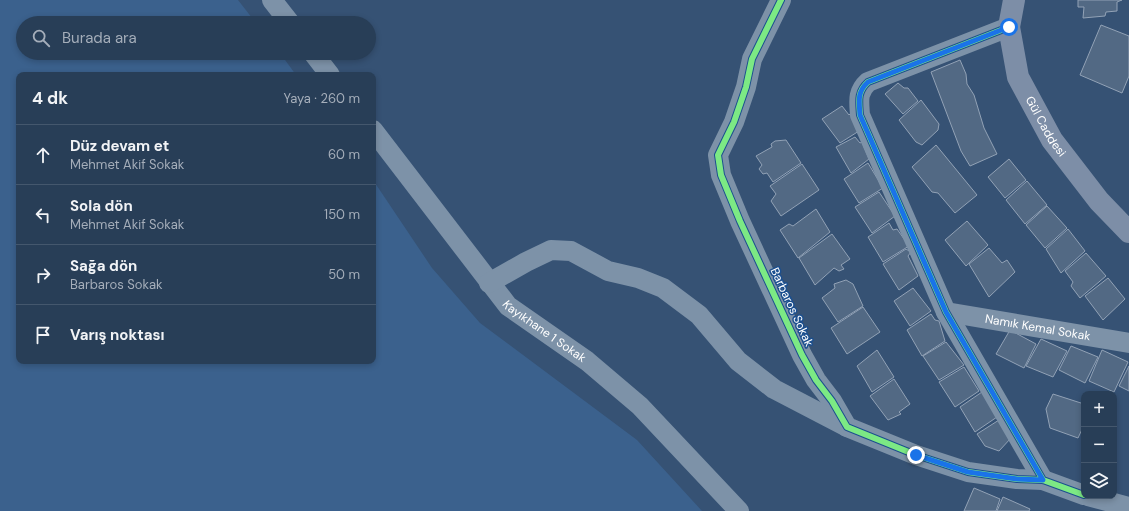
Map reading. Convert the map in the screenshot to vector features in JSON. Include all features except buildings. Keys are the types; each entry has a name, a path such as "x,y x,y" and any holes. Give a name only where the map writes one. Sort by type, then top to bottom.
{"main road":[{"name":"Gül Caddesi","path":"1014,0 1009,27 1018,77 1052,140 1099,201 1129,232"}],"street":[{"path":"272,0 285,16"},
{"name":"Barbaros Sokak","path":"781,0 752,59 746,87 734,122 718,155 720,175 802,355 816,380 832,401 847,428"},
{"path":"1009,27 868,82 862,88 859,100 860,115 946,312 1043,480"},
{"path":"318,60 328,72"},
{"name":"Kayıkhane 1 Sokak","path":"376,134 508,306 587,361 640,406 739,511"},
{"path":"489,283 551,250 571,251 608,271 638,278 663,288 699,316 738,360 774,389 847,428 916,455 968,472 1017,479 1043,480 1081,494"},
{"name":"Namık Kemal Sokak","path":"946,312 1129,343"},
{"path":"1099,499 1129,507"}],"water":[{"path":"0,0 238,0 251,16 16,16 16,60 285,60 294,72 16,72 16,364 376,364 376,184 432,268 480,323 637,440 702,511 0,511"}],"cycle path":[{"path":"781,0 752,59 746,87 734,122 718,155 721,175 740,221 802,355 816,380 832,401 847,427 916,455 968,472 1017,479 1043,480 1081,494"},
{"path":"1009,27 868,82 860,93 860,115 946,312 1043,480"}],"route":[{"path":"916,455 968,472 1017,479 1043,480 946,312 860,115 859,100 862,88 868,82 1009,27"}]}
